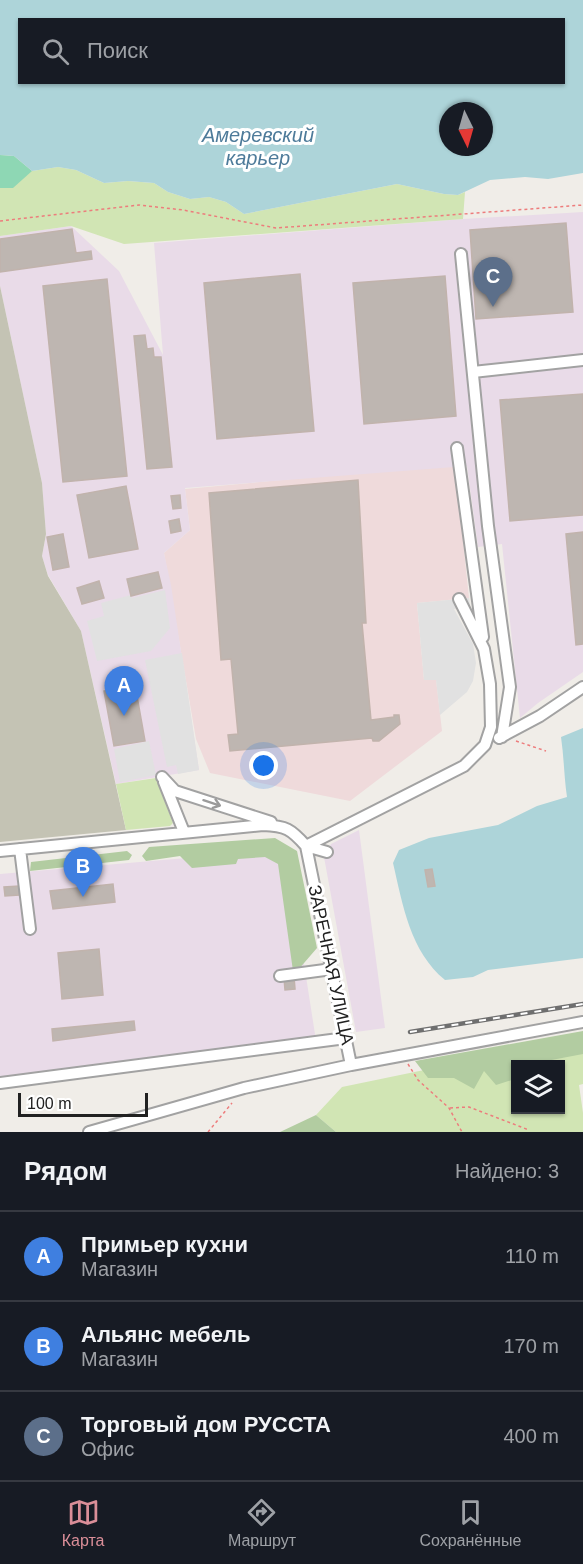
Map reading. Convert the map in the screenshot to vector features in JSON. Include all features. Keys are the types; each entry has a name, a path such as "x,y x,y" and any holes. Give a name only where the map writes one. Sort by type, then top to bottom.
{"street":[{"path":"461,254 488,526 510,687 502,737"},
{"path":"473,372 583,360"},
{"path":"457,448 490,684 491,727 485,745"},
{"path":"459,599 484,649"},
{"path":"306,846 464,766 485,745 540,716 583,687"},
{"path":"184,832 162,777 175,791 281,826 294,832 306,846 327,852"},
{"path":"0,851 262,825 281,826"},
{"name":"ЗАРЕЧНАЯ УЛИЦА","path":"306,846 351,1065 583,1022"},
{"path":"20,849 30,929"},
{"path":"331,968 342,955"},
{"path":"280,976 331,968 345,974"},
{"path":"0,1083 346,1038"},
{"path":"90,1132 244,1088 351,1065"}],"path":[{"path":"0,221 140,205 183,210 276,228 583,206"},
{"path":"502,737 546,751"},
{"path":"405,1054 418,1080 449,1108 462,1132"},
{"path":"208,1132 244,1088"},
{"path":"449,1108 469,1107 529,1130"}],"shaded area":[{"path":"583,212 583,672 520,718 502,544 478,547 467,466 185,488 190,530 164,553 171,585 199,770 116,784 81,631 48,575 42,556 46,534 42,483 0,286 0,236 71,226 119,271 163,355 154,243"},
{"path":"0,286 42,483 46,534 42,556 48,576 81,631 126,830 0,842"},
{"path":"455,464 469,598 417,603 424,680 436,679 442,731 350,801 210,773 196,739 164,553 190,530 185,489"},
{"path":"165,590 170,628 151,651 97,661 87,621 104,616 101,603 131,595 132,598"},
{"path":"469,598 470,606 454,609 473,644 476,663 473,681 467,692 440,715 436,680 424,680 417,603"},
{"path":"182,653 199,770 178,774 176,765 167,767 145,660"},
{"path":"149,741 156,775 120,782 114,749"},
{"path":"359,830 385,1028 356,1032 324,857 331,844"},
{"path":"268,851 288,861 317,1047 0,1085 0,874"}],"green space":[{"path":"0,155 14,156 32,171 58,167 76,170 104,183 128,181 154,183 168,192 190,199 209,197 226,202 244,214 397,184 444,194 458,195 465,192 463,219 124,244 71,226 0,236"},
{"path":"0,155 14,156 32,171 13,188 0,188"},
{"path":"156,778 173,823 170,826 126,830 116,784"},
{"path":"275,838 297,851 317,948 298,970 293,971 278,864 265,857 238,859 236,864 192,868 180,856 146,861 142,856 149,847"},
{"path":"127,851 132,855 129,860 30,871 31,862"},
{"path":"583,1031 583,1054 552,1060 511,1060 511,1080 496,1085 484,1071 474,1089 454,1078 428,1078 415,1061"},
{"path":"583,1037 583,1084 579,1085 583,1132 336,1132 316,1115 342,1087"},
{"path":"316,1115 336,1132 280,1132"}],"water":[{"name":"Амеревский карьер","path":"0,0 583,0 583,173 548,179 525,177 490,180 458,195 397,184 244,214 226,202 209,197 190,199 168,192 154,183 128,181 104,183 76,170 58,167 32,171 14,156 0,155"},
{"path":"583,728 583,958 488,970 473,977 445,980 424,956 410,927 393,863 399,850 429,838 498,825 537,806 567,797 561,737"}],"building":[{"path":"566,223 573,312 476,319 470,230"},
{"path":"72,229 76,253 91,251 92,259 0,272 0,239"},
{"path":"300,274 314,431 217,439 204,283"},
{"path":"445,276 456,416 364,424 353,283"},
{"path":"107,279 127,476 63,482 43,286"},
{"path":"145,335 147,349 153,348 154,357 161,357 172,467 147,469 134,336"},
{"path":"583,394 583,515 510,521 500,400"},
{"path":"358,480 366,623 362,623 371,720 399,715 400,724 379,741 373,741 372,738 230,751 228,735 238,734 231,659 221,660 209,493"},
{"path":"126,486 138,549 89,558 77,495"},
{"path":"180,495 181,508 173,509 171,496"},
{"path":"179,519 181,531 171,533 169,521"},
{"path":"583,532 583,644 576,645 566,534"},
{"path":"63,534 69,567 53,570 47,537"},
{"path":"158,572 162,588 131,596 127,579"},
{"path":"99,581 104,598 82,604 77,588"},
{"path":"135,685 145,741 114,746 104,691"},
{"path":"432,869 435,886 428,887 425,870"},
{"path":"113,884 115,902 53,909 50,891"},
{"path":"19,886 19,895 5,896 4,887"},
{"path":"99,949 103,995 62,999 58,953"},
{"path":"294,977 295,989 285,990 284,978"},
{"path":"134,1021 135,1030 53,1041 52,1029"}],"railway":[{"path":"410,1032 583,1004"}],"place":[{"name":"Торговый дом РУССТА","path":"493,307"},
{"name":"Примьер кухни","path":"124,716"},
{"name":"Альянс мебель","path":"83,897"}]}
